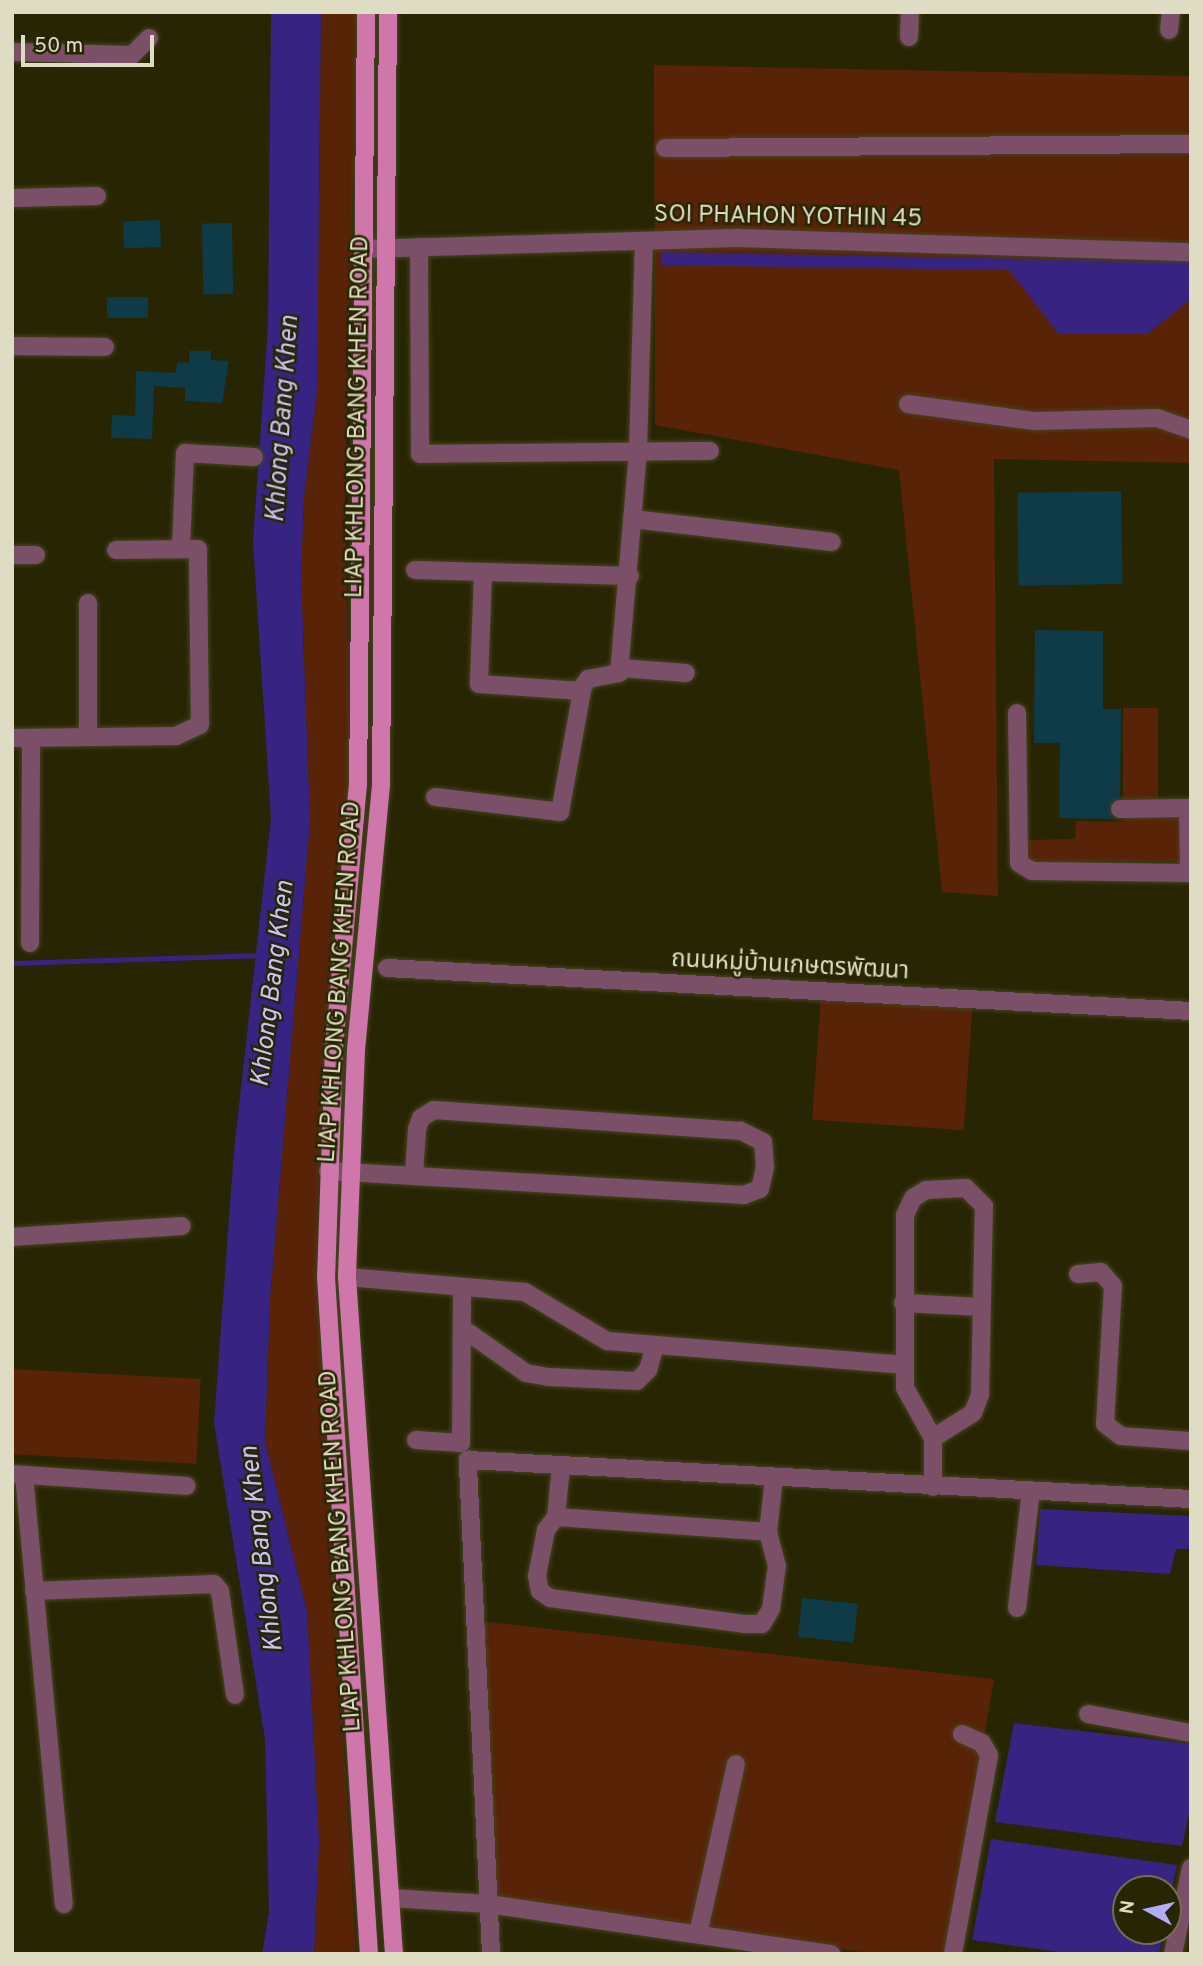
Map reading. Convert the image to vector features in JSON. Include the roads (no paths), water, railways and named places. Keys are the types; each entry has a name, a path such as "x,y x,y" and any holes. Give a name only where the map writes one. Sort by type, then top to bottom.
{"main road":[{"name":"LIAP KHLONG BANG KHEN ROAD","path":"366,12 358,784 328,1171 326,1277 369,1954"},
{"name":"LIAP KHLONG BANG KHEN ROAD","path":"388,12 381,785 355,1050 347,1277 394,1954"},
{"path":"365,1899 390,1898"}],"street":[{"path":"909,37 910,12"},
{"path":"12,52 132,55 149,38"},
{"path":"665,148 1191,144"},
{"path":"12,198 97,196"},
{"name":"SOI PHAHON YOTHIN 45","path":"363,249 737,238 1191,252"},
{"path":"435,797 560,812 582,691 588,679 616,676 620,668 630,576 638,452 644,242"},
{"path":"419,247 420,454 710,451"},
{"path":"12,346 105,347"},
{"path":"908,404 1034,421 1157,418 1191,430"},
{"path":"181,548 185,453 254,457"},
{"path":"634,519 832,542"},
{"path":"12,737 176,736 200,724 198,549 116,550"},
{"path":"12,555 36,555"},
{"path":"415,570 630,576"},
{"path":"483,573 480,684 582,691"},
{"path":"88,603 88,737"},
{"path":"620,668 686,673"},
{"path":"1017,713 1019,863 1032,871 1190,873 1188,808 1120,809"},
{"path":"30,943 31,738"},
{"name":"ถนนหมู่บ้านเกษตรพัฒนา","path":"387,968 1191,1011"},
{"path":"328,1171 351,1171 414,1176 744,1195 761,1189 765,1168 763,1142 741,1131 434,1110 421,1118 417,1129 414,1176"},
{"path":"933,1438 973,1413 980,1395 984,1206 966,1188 926,1190 913,1198 905,1214 905,1388 933,1438 933,1486"},
{"path":"12,1237 182,1226"},
{"path":"1078,1274 1101,1272 1113,1286 1105,1424 1121,1436 1191,1441"},
{"path":"347,1277 462,1289 525,1292 607,1341 903,1365"},
{"path":"416,1440 461,1443 462,1289"},
{"path":"903,1303 982,1307"},
{"path":"462,1328 526,1373 549,1377 637,1381 648,1370 655,1345"},
{"path":"491,1954 468,1460 1191,1499"},
{"path":"561,1466 556,1517 546,1530 537,1576 540,1591 550,1598 744,1624 762,1625 771,1609 777,1566 768,1532 774,1478"},
{"path":"64,1904 34,1591 18,1475 187,1486"},
{"path":"1017,1608 1031,1491"},
{"path":"556,1517 768,1532"},
{"path":"34,1591 214,1584 220,1591 235,1695"},
{"path":"1088,1714 1191,1733"},
{"path":"953,1954 989,1755 982,1743 962,1734"},
{"path":"698,1934 736,1764"},
{"path":"1173,1954 1191,1868"},
{"path":"390,1898 488,1904 831,1954"}],"water":[{"name":"Khlong Bang Khen","path":"271,12 321,12 317,391 304,497 301,577 310,820 270,1300 265,1441 307,1611 319,1843 314,1954 262,1954 269,1913 265,1739 214,1423 234,1151 271,818 253,542 268,325"},
{"path":"662,252 1191,262 1191,299 1147,334 1059,334 1009,270 662,265"},
{"path":"1040,1509 1191,1516 1191,1549 1176,1549 1170,1574 1036,1565"},
{"path":"1014,1723 1191,1744 1191,1804 1182,1846 995,1822"},
{"path":"991,1839 1177,1865 1175,1875 1112,1875 1112,1945 1161,1945 1159,1954 1076,1954 972,1940"}],"waterway":[{"name":"Khlong Bang Khen","path":"12,963 261,955"}]}
